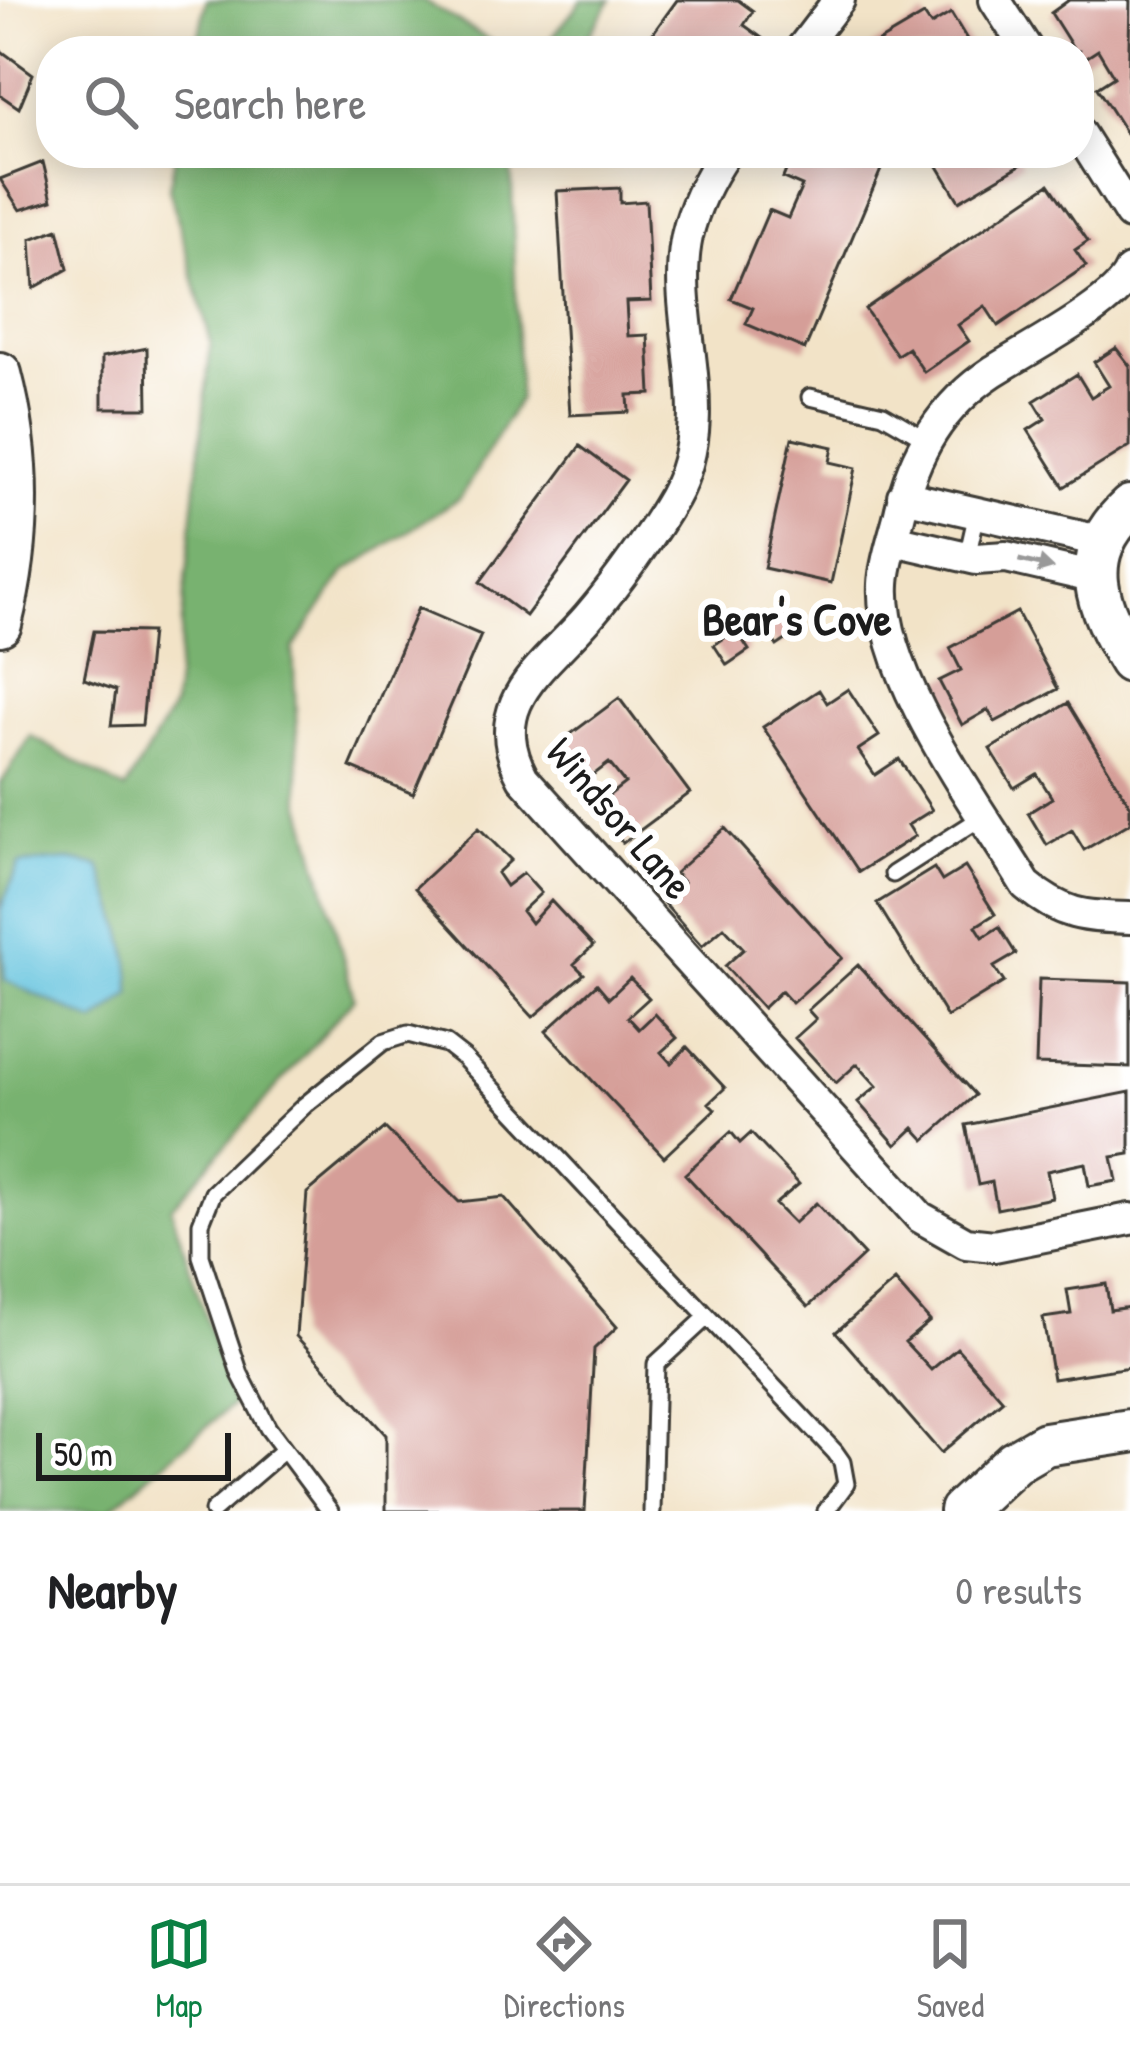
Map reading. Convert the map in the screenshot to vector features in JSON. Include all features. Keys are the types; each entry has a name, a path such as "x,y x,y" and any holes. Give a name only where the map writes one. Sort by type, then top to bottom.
{"street":[{"path":"811,36 838,0"},
{"path":"995,0 1018,36"},
{"path":"1094,157 1130,214"},
{"name":"Windsor Lane","path":"717,168 697,203 686,240 694,430 688,463 673,497 590,615 518,696 509,724 509,753 523,778 920,1217 966,1243 994,1246 1130,1219"},
{"path":"1130,271 1109,297 952,402 926,439 904,496 884,580 885,616 906,686 1026,885 1050,906 1088,917 1130,918"},
{"path":"0,374 15,452 17,509 13,566 0,624"},
{"path":"904,496 977,512 1100,560"},
{"path":"1130,507 1100,560 1098,599 1130,661"},
{"path":"893,540 967,557 1100,560"},
{"path":"961,1511 1013,1462 1045,1444 1130,1431"}],"lane":[{"path":"810,398 883,414 926,439"},
{"path":"967,557 977,512"},
{"path":"892,874 984,816"},
{"path":"328,1510 255,1406 240,1374 201,1256 201,1222 212,1193 304,1105 383,1042 408,1034 446,1044 464,1058 842,1462 845,1484 826,1511"},
{"path":"652,1511 656,1364 707,1317"},
{"path":"214,1511 284,1450"}],"green space":[{"path":"206,0 423,0 482,36 199,36"},
{"path":"582,0 611,0 588,36 553,36"},
{"path":"173,168 511,168 519,399 461,497 345,572 293,649 300,797 354,998 171,1208 233,1404 108,1511 0,1511 0,785 31,736 125,790 173,707 211,342 169,188"}],"water":[{"path":"69,860 100,866 129,961 131,994 95,1022 5,980 0,910 19,864"}],"building":[{"path":"677,0 738,0 753,11 744,25 759,36 651,36"},
{"path":"1069,0 1130,0 1127,135 1097,88 1114,77 1098,50 1094,53 1094,36 1066,36 1051,13"},
{"path":"951,13 965,36 888,36 924,15 931,25"},
{"path":"0,50 33,74 19,108 0,95"},
{"path":"36,165 44,168 52,200 20,210 0,179"},
{"path":"787,168 882,168 805,349 746,324 753,308 731,299 769,210 788,218 802,186 783,178"},
{"path":"939,168 1015,168 959,201"},
{"path":"1049,184 1088,241 1075,250 1086,266 998,326 985,306 958,325 969,341 924,372 908,348 897,355 865,309"},
{"path":"620,188 620,203 646,201 651,301 626,302 628,336 648,335 651,394 628,395 629,412 570,415 557,191"},
{"path":"58,229 68,269 34,288 31,239"},
{"path":"147,348 148,408 102,408 102,357"},
{"path":"1116,348 1130,366 1130,446 1064,487 1028,430 1045,419 1034,401 1077,374 1091,397 1109,386 1094,362"},
{"path":"792,438 833,447 830,462 856,468 831,583 764,568"},
{"path":"580,446 626,480 526,616 480,582"},
{"path":"418,608 481,635 413,794 350,767"},
{"path":"786,612 799,631 777,646 764,626"},
{"path":"1017,612 1058,689 995,722 988,710 962,725 939,681 961,670 950,648"},
{"path":"736,630 749,650 727,665 714,645"},
{"path":"94,631 151,632 142,725 111,726 116,690 84,679"},
{"path":"848,689 879,736 858,750 875,775 899,759 932,810 908,825 915,836 859,872 763,727 819,690 827,703"},
{"path":"619,698 690,793 623,843 595,806 625,783 609,763 584,782 556,745"},
{"path":"1068,703 1130,805 1130,823 1084,850 1072,830 1047,845 1028,813 1052,798 1037,774 1014,788 990,749"},
{"path":"479,828 511,860 497,873 506,886 523,873 541,893 522,911 531,923 551,901 593,946 574,964 584,974 533,1017 415,888"},
{"path":"725,828 842,958 792,1003 781,991 763,1008 725,966 744,949 724,927 702,946 662,901 683,882 675,873"},
{"path":"965,867 995,914 976,926 983,937 999,927 1016,954 994,967 1004,982 947,1017 877,903 934,868 942,881"},
{"path":"858,965 975,1095 925,1140 914,1128 896,1145 858,1102 877,1086 857,1064 836,1083 795,1038 816,1019 808,1010"},
{"path":"630,978 649,998 628,1017 639,1029 655,1014 677,1038 661,1052 671,1063 687,1047 725,1088 709,1103 715,1109 664,1157 546,1031 597,984 609,998"},
{"path":"1039,979 1130,982 1130,1067 1036,1064"},
{"path":"1130,1092 1130,1154 1112,1157 1117,1181 1089,1186 1085,1163 1047,1171 1052,1198 997,1209 992,1182 978,1185 966,1125"},
{"path":"385,1128 459,1202 504,1197 617,1327 594,1349 585,1511 386,1511 386,1435 296,1336 307,1193"},
{"path":"731,1132 740,1143 751,1133 799,1184 775,1204 794,1223 816,1203 864,1255 808,1307 685,1174"},
{"path":"895,1281 930,1321 905,1342 931,1370 957,1348 1003,1400 941,1453 836,1332"},
{"path":"1106,1284 1110,1310 1130,1307 1130,1367 1053,1379 1043,1318 1071,1314 1067,1290"}],"district":[{"name":"Bear's Cove","path":"797,619"}]}
